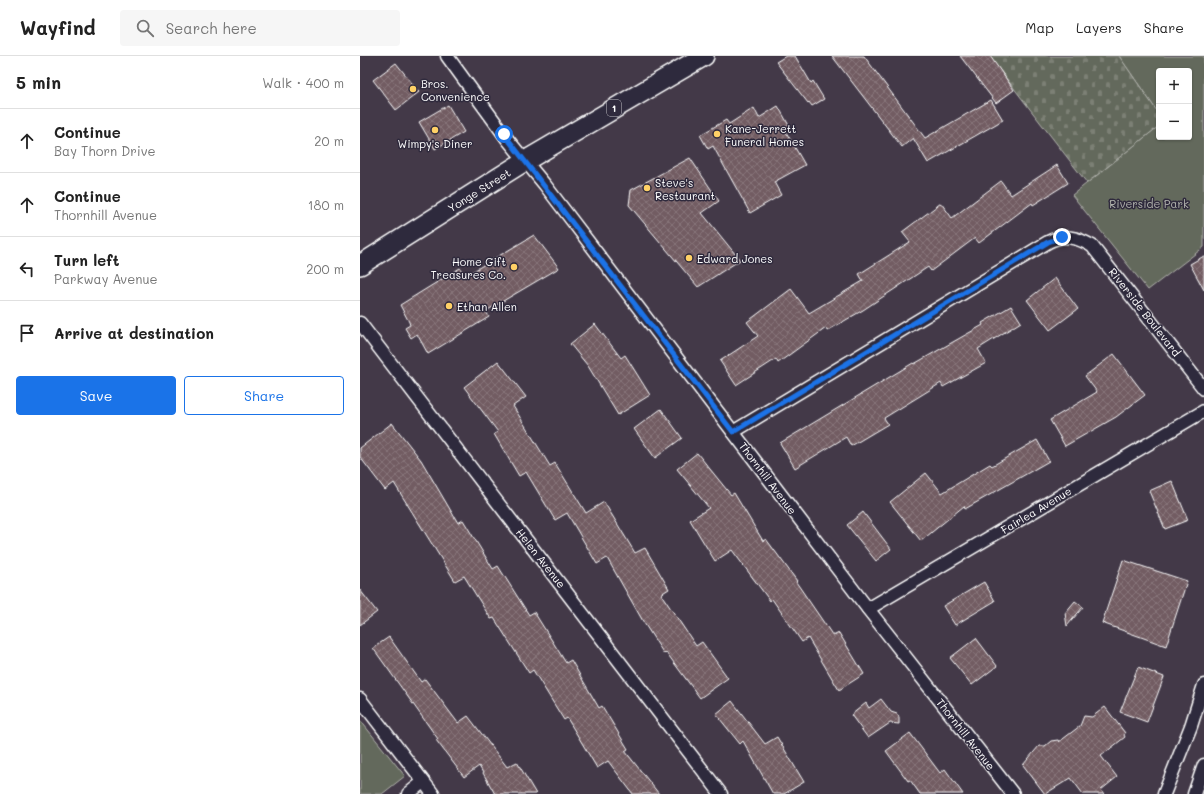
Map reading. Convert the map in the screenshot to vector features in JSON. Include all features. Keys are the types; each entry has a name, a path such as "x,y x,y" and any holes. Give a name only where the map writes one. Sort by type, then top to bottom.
{"main road":[{"name":"Yonge Street","path":"360,265 525,161 704,56"}],"street":[{"name":"Thornhill Avenue","path":"447,56 508,140 868,609 1013,794"},
{"name":"Riverside Boulevard","path":"733,432 1048,242 1062,237 1082,240 1092,246 1204,389"},
{"name":"Helen Avenue","path":"360,323 721,794"},
{"name":"Fairlea Avenue","path":"868,609 1204,411"},
{"path":"1164,794 1191,726 1204,685"},
{"path":"360,699 433,794"},
{"path":"1194,794 1204,765"},
{"path":"408,794 423,782"}],"green space":[{"path":"989,56 1119,56 1156,110 1156,128 1087,183"},
{"name":"Riverside Park","path":"1119,56 1204,56 1204,247 1148,290 1072,195 1156,128 1156,140 1192,140 1192,68 1156,68 1156,110"},
{"path":"360,720 405,776 382,794 360,794"}],"building":[{"path":"786,56 795,56 811,83 813,81 824,99 812,106 809,102 808,103 776,62"},
{"path":"832,56 864,56 925,138 991,100 1003,120 928,163 913,138 902,147"},
{"path":"960,56 990,56 1014,90 996,103"},
{"path":"396,63 419,92 396,110 373,80"},
{"path":"448,105 464,132 435,149 419,122"},
{"path":"778,106 791,129 786,132 805,165 774,182 781,195 750,213 713,146 708,149 700,135 726,120 729,124 754,108 759,118"},
{"path":"690,158 719,201 702,213 740,260 698,287 629,205 631,190"},
{"path":"1057,165 1068,183 1033,205 1032,203 979,243 975,238 931,271 928,267 863,310 827,331 826,328 778,363 776,359 736,385 720,361 758,336 747,322 791,289 809,313 863,281 859,274 910,242 902,232 941,203 952,218 1001,181 1011,195"},
{"path":"534,235 559,268 486,311 489,317 428,354 417,334 411,338 405,328 410,325 409,322 400,305 460,268 465,276"},
{"path":"1204,256 1204,290 1190,264"},
{"path":"1055,278 1078,309 1050,330 1027,300"},
{"path":"1011,306 1021,322 978,349 986,363 943,387 941,383 884,418 888,424 851,446 846,437 795,468 780,443 913,363 914,364 983,325 982,323"},
{"path":"595,324 621,358 625,355 650,395 618,415 588,366 570,344"},
{"path":"1114,354 1145,395 1116,417 1065,446 1050,420 1097,392 1085,376"},
{"path":"498,361 526,397 513,406 550,466 555,463 586,513 604,502 635,553 645,548 669,589 661,594 696,646 702,642 728,678 700,698 666,652 664,654 644,623 607,558 597,564 567,513 555,520 526,472 519,476 494,434 498,432 464,387"},
{"path":"661,409 682,438 655,458 634,429"},
{"path":"392,423 421,460 458,523 463,520 493,569 498,566 529,615 534,612 566,663 571,660 599,708 602,706 628,749 625,751 659,794 633,794 608,761 597,768 567,718 564,720 533,670 529,673 494,618 491,619 464,576 455,581 394,483 385,490 360,457 360,448"},
{"path":"1037,440 1049,461 965,509 964,506 921,541 890,502 926,473 942,493 990,464 992,466"},
{"path":"697,453 731,495 734,493 763,541 766,539 797,581 796,582 833,636 839,633 864,674 839,690 808,638 802,642 772,599 770,601 732,550 715,561 690,520 709,508 677,469"},
{"path":"1172,481 1188,520 1165,529 1149,491"},
{"path":"863,512 891,549 876,561 847,525"},
{"path":"1123,560 1187,581 1166,646 1102,623"},
{"path":"984,582 995,601 955,625 943,606"},
{"path":"360,590 377,612 360,625"},
{"path":"1075,601 1083,607 1067,626 1065,613"},
{"path":"389,637 421,682 425,679 458,723 468,716 507,767 517,762 536,794 495,794 479,766 464,777 436,740 438,739 373,648"},
{"path":"976,638 997,666 972,685 950,658"},
{"path":"1138,667 1164,677 1147,722 1120,712"},
{"path":"881,699 891,712 897,714 899,717 899,724 890,723 868,738 851,715 866,703 869,708"},
{"path":"732,701 765,744 777,737 804,782 784,794 773,794 743,741 740,744 716,714"},
{"path":"1105,707 1125,733 1125,737 1101,756 1117,777 1101,790 1104,794 1083,794 1071,778 1045,794 1023,765 1039,746 1045,746 1051,741 1058,740 1059,742 1080,726 1084,716 1092,717"},
{"path":"910,733 940,773 945,769 963,794 920,794 910,780 908,781 886,751"}],"place":[{"name":"Bros. Convenience","path":"413,89"},
{"name":"Wimpy's Diner","path":"435,130"},
{"name":"Kane-Jerrett Funeral Homes","path":"717,134"},
{"name":"Steve's Restaurant","path":"647,188"},
{"name":"Edward Jones","path":"689,258"},
{"name":"Home Gift Treasures Co.","path":"514,267"},
{"name":"Ethan Allen","path":"449,306"}],"route":[{"path":"504,134 733,432 1048,242 1062,237"}]}
